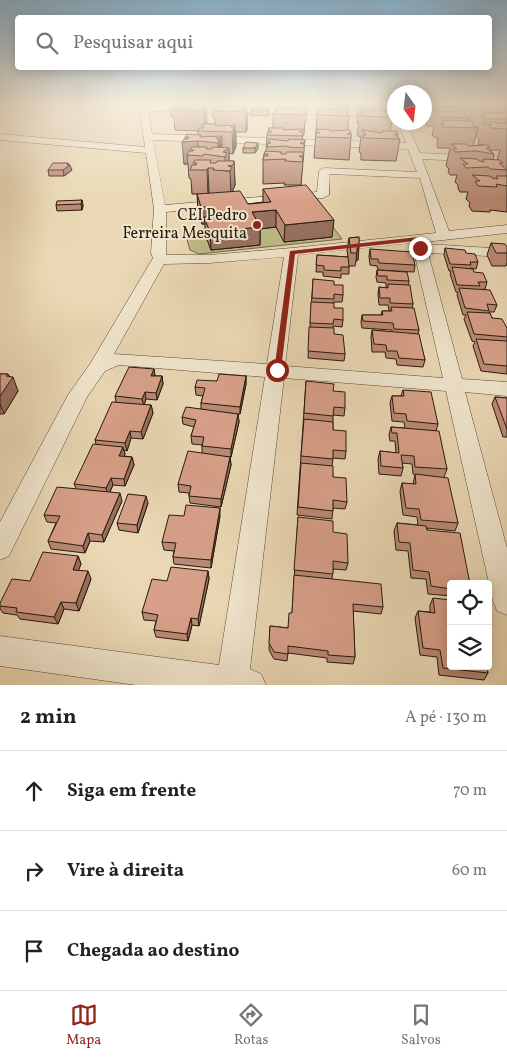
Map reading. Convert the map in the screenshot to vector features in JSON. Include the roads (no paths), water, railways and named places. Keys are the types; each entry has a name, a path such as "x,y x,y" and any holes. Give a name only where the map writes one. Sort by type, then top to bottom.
{"street":[{"path":"408,136 424,175 444,236"},
{"path":"0,137 150,150"},
{"path":"0,548 78,395 98,367 160,258 158,252 160,209 148,137 415,151 507,160"},
{"path":"160,209 323,195 324,171 424,175"},
{"path":"419,243 444,236 507,229"},
{"path":"160,258 182,261 419,243 507,253"},
{"path":"419,243 452,385 507,601"},
{"path":"0,651 238,684 292,252"},
{"path":"98,367 117,359 507,389"}],"place":[{"name":"CEI Pedro Ferreira Mesquita","path":"257,225"}]}
